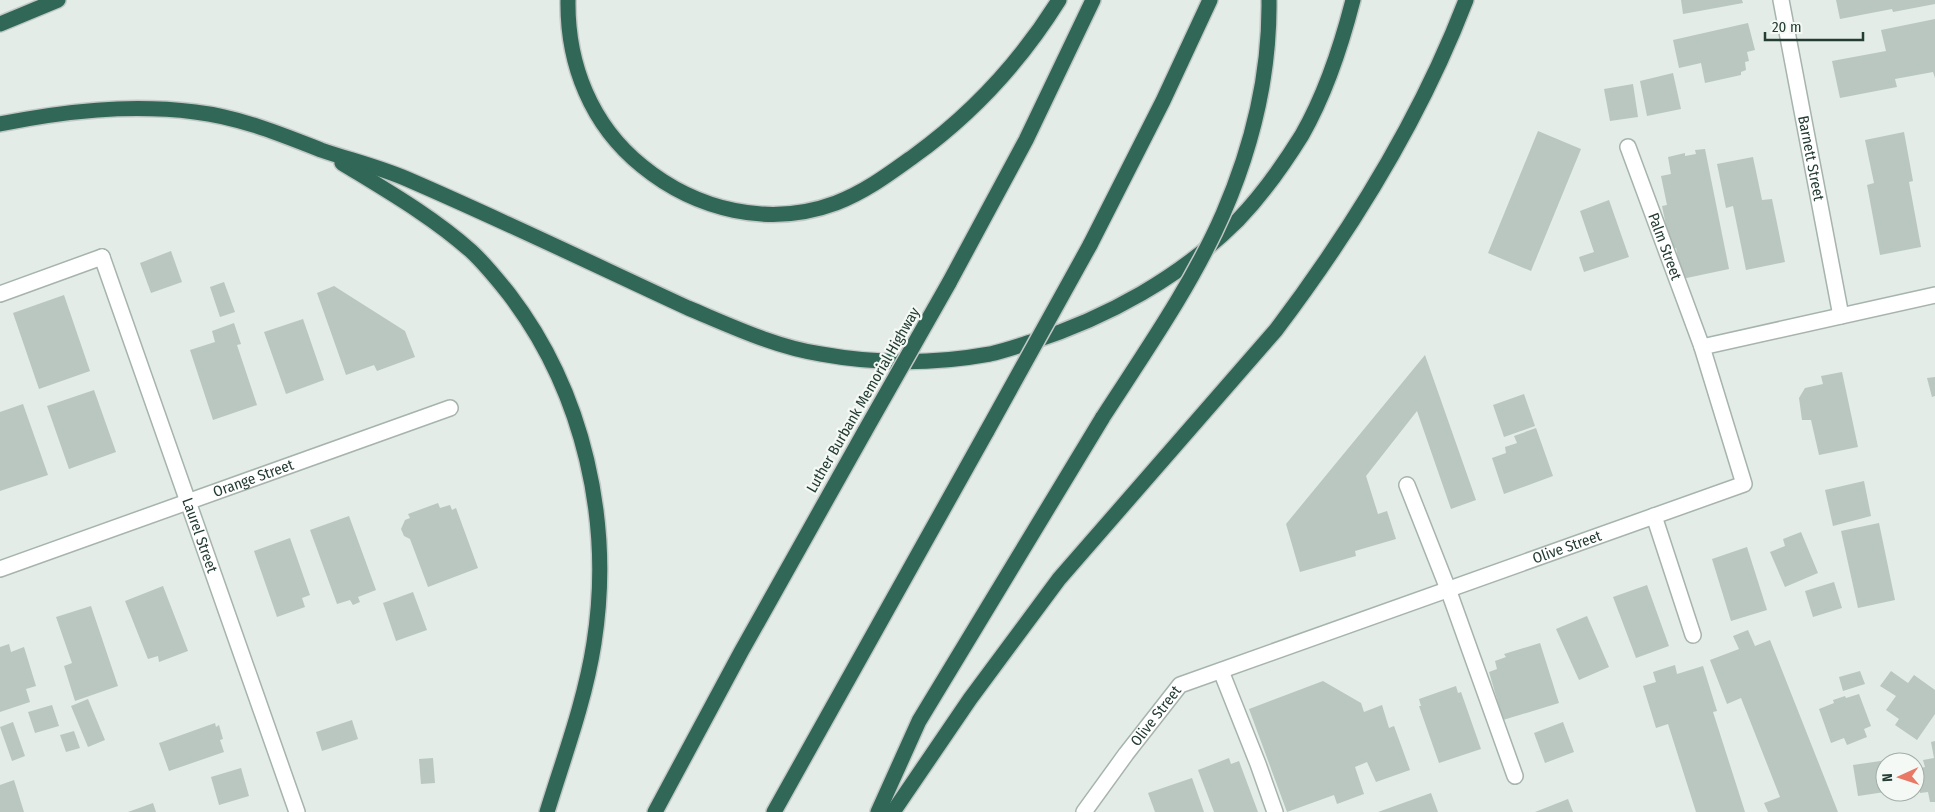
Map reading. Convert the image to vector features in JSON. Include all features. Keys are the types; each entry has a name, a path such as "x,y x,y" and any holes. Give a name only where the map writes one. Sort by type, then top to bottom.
{"highway":[{"path":"0,24 58,0"},
{"path":"568,0 568,24 577,73 592,105 616,142 656,178 680,193 726,209 751,214 773,215 814,210 837,202 883,178 932,143 986,94 1010,66 1059,0"},
{"name":"Luther Burbank Memorial Highway","path":"655,812 741,652 950,283 1022,148 1093,0"},
{"path":"774,812 1090,245 1163,101 1210,0"},
{"path":"878,812 919,720 1103,417 1181,293 1210,241 1235,183 1252,131 1260,95 1268,33 1269,0"},
{"path":"0,124 83,111 124,108 179,110 216,116 257,126 405,178 688,308 788,346 820,354 854,358 929,361 993,353 1057,334 1115,308 1143,293 1177,270 1238,220 1278,170 1302,134 1333,68 1353,0"},
{"path":"893,812 970,699 1060,579 1276,330 1307,289 1370,195 1397,149 1445,51 1466,0"},
{"path":"320,149 421,213 472,251 520,308 542,343 573,412 583,445 597,515 600,580 594,643 586,681 547,812"}],"street":[{"name":"Barnett Street","path":"1781,0 1841,316"},
{"name":"Palm Street","path":"1628,147 1702,347"},
{"name":"Laurel Street","path":"0,294 102,258 297,812"},
{"path":"1702,347 1935,295"},
{"name":"Olive Street","path":"1084,812 1180,685 1744,484 1702,347"},
{"name":"Orange Street","path":"0,568 450,408"},
{"path":"1407,485 1448,589 1515,776"},
{"path":"1654,516 1693,635"},
{"path":"1221,670 1275,812"}],"building":[{"path":"1681,0 1742,0 1743,3 1683,14"},
{"path":"1836,0 1935,0 1935,4 1893,12 1892,9 1840,19"},
{"path":"1935,19 1935,78 1933,72 1895,79 1897,87 1840,98 1832,61 1886,51 1881,30"},
{"path":"1748,23 1755,50 1747,52 1749,61 1745,62 1746,70 1741,72 1741,75 1705,83 1701,63 1679,68 1673,40"},
{"path":"1673,73 1681,109 1647,116 1640,81"},
{"path":"1633,84 1638,117 1610,121 1604,89"},
{"path":"1538,131 1581,149 1531,271 1488,253"},
{"path":"1904,132 1913,181 1909,182 1921,247 1880,255 1867,185 1874,183 1865,140"},
{"path":"1705,149 1729,269 1682,279 1676,248 1671,250 1662,206 1667,205 1661,176 1671,174 1668,157 1685,153 1685,156 1696,154 1695,150"},
{"path":"1753,157 1762,200 1772,199 1785,262 1746,270 1733,206 1726,208 1717,164"},
{"path":"1609,200 1629,257 1584,272 1579,257 1594,252 1580,211"},
{"path":"171,251 182,282 151,293 140,263"},
{"path":"224,282 235,312 220,317 210,287"},
{"path":"334,286 405,331 415,357 377,371 374,365 346,375 317,293"},
{"path":"64,295 90,371 39,389 13,313"},
{"path":"303,319 324,380 286,394 264,332"},
{"path":"234,323 241,344 237,345 257,405 213,420 190,350 215,342 212,331"},
{"path":"1425,355 1476,500 1451,509 1417,411 1366,476 1378,514 1387,511 1396,539 1355,551 1356,556 1300,572 1286,524"},
{"path":"1842,372 1858,447 1819,455 1811,420 1802,420 1799,398 1805,388 1823,384 1821,376"},
{"path":"1935,377 1935,396 1932,397 1927,378"},
{"path":"94,390 116,452 69,469 47,406"},
{"path":"1524,394 1535,426 1504,437 1493,405"},
{"path":"23,404 48,475 0,491 0,412"},
{"path":"1536,428 1553,476 1504,494 1492,458 1506,453 1505,447 1517,443 1514,436"},
{"path":"1864,481 1871,516 1833,526 1825,490"},
{"path":"438,503 440,508 450,505 452,510 456,508 478,568 428,587 410,539 404,536 401,529 405,520 410,518 408,514"},
{"path":"349,516 376,590 358,597 360,602 353,605 350,600 337,604 310,530"},
{"path":"1879,523 1895,600 1858,608 1841,531"},
{"path":"1801,532 1818,573 1785,587 1770,552 1785,546 1783,539"},
{"path":"290,538 310,595 302,598 305,607 277,617 254,551"},
{"path":"1747,547 1767,610 1731,621 1712,559"},
{"path":"1834,582 1842,608 1813,617 1805,591"},
{"path":"1647,585 1669,646 1636,658 1613,597"},
{"path":"163,586 188,651 159,662 158,656 148,659 125,601"},
{"path":"413,592 427,630 396,641 383,603"},
{"path":"91,606 118,686 75,701 64,666 72,663 56,617"},
{"path":"1587,616 1609,667 1579,680 1556,629"},
{"path":"1748,630 1755,646 1770,640 1838,812 1768,812 1764,803 1780,797 1741,698 1727,704 1710,660 1739,649 1733,636"},
{"path":"1540,643 1559,703 1503,720 1489,672 1497,669 1495,661 1506,657 1504,654"},
{"path":"9,644 11,652 24,647 36,686 26,689 30,702 0,712 0,647"},
{"path":"1675,665 1677,674 1703,666 1717,711 1713,712 1745,812 1696,812 1668,724 1656,728 1643,686 1656,682 1653,672"},
{"path":"1860,671 1865,684 1843,691 1839,677"},
{"path":"1891,671 1908,683 1914,675 1935,690 1935,714 1917,740 1895,725 1899,719 1886,710 1896,696 1880,686"},
{"path":"1323,681 1361,703 1364,712 1382,705 1389,728 1394,726 1410,770 1376,782 1367,762 1355,767 1364,794 1337,804 1334,795 1287,812 1249,709"},
{"path":"1456,686 1458,693 1461,692 1481,749 1439,763 1419,706 1421,706 1419,699"},
{"path":"1859,694 1871,726 1864,729 1867,737 1847,745 1844,738 1831,743 1819,709 1834,703 1833,700"},
{"path":"88,699 105,740 88,747 71,706"},
{"path":"52,705 59,726 35,733 28,712"},
{"path":"352,720 358,739 322,751 316,732"},
{"path":"13,722 25,756 12,761 0,727"},
{"path":"1563,722 1574,752 1545,763 1534,733"},
{"path":"215,723 216,727 219,725 223,739 220,740 224,752 169,771 159,743"},
{"path":"74,731 80,748 66,752 60,735"},
{"path":"1935,741 1935,802 1930,802 1928,792 1925,792 1925,760 1934,758 1931,742"},
{"path":"433,758 435,783 421,784 419,759"},
{"path":"1229,758 1231,764 1239,761 1258,812 1214,812 1198,770"},
{"path":"1875,762 1875,793 1858,796 1853,765"},
{"path":"241,768 249,796 219,805 211,777"},
{"path":"1192,778 1204,812 1155,812 1148,793"},
{"path":"14,780 24,812 0,812 0,785"},
{"path":"1431,793 1438,812 1378,812"},
{"path":"1568,799 1573,812 1535,812"},
{"path":"153,803 156,812 128,812"}]}
